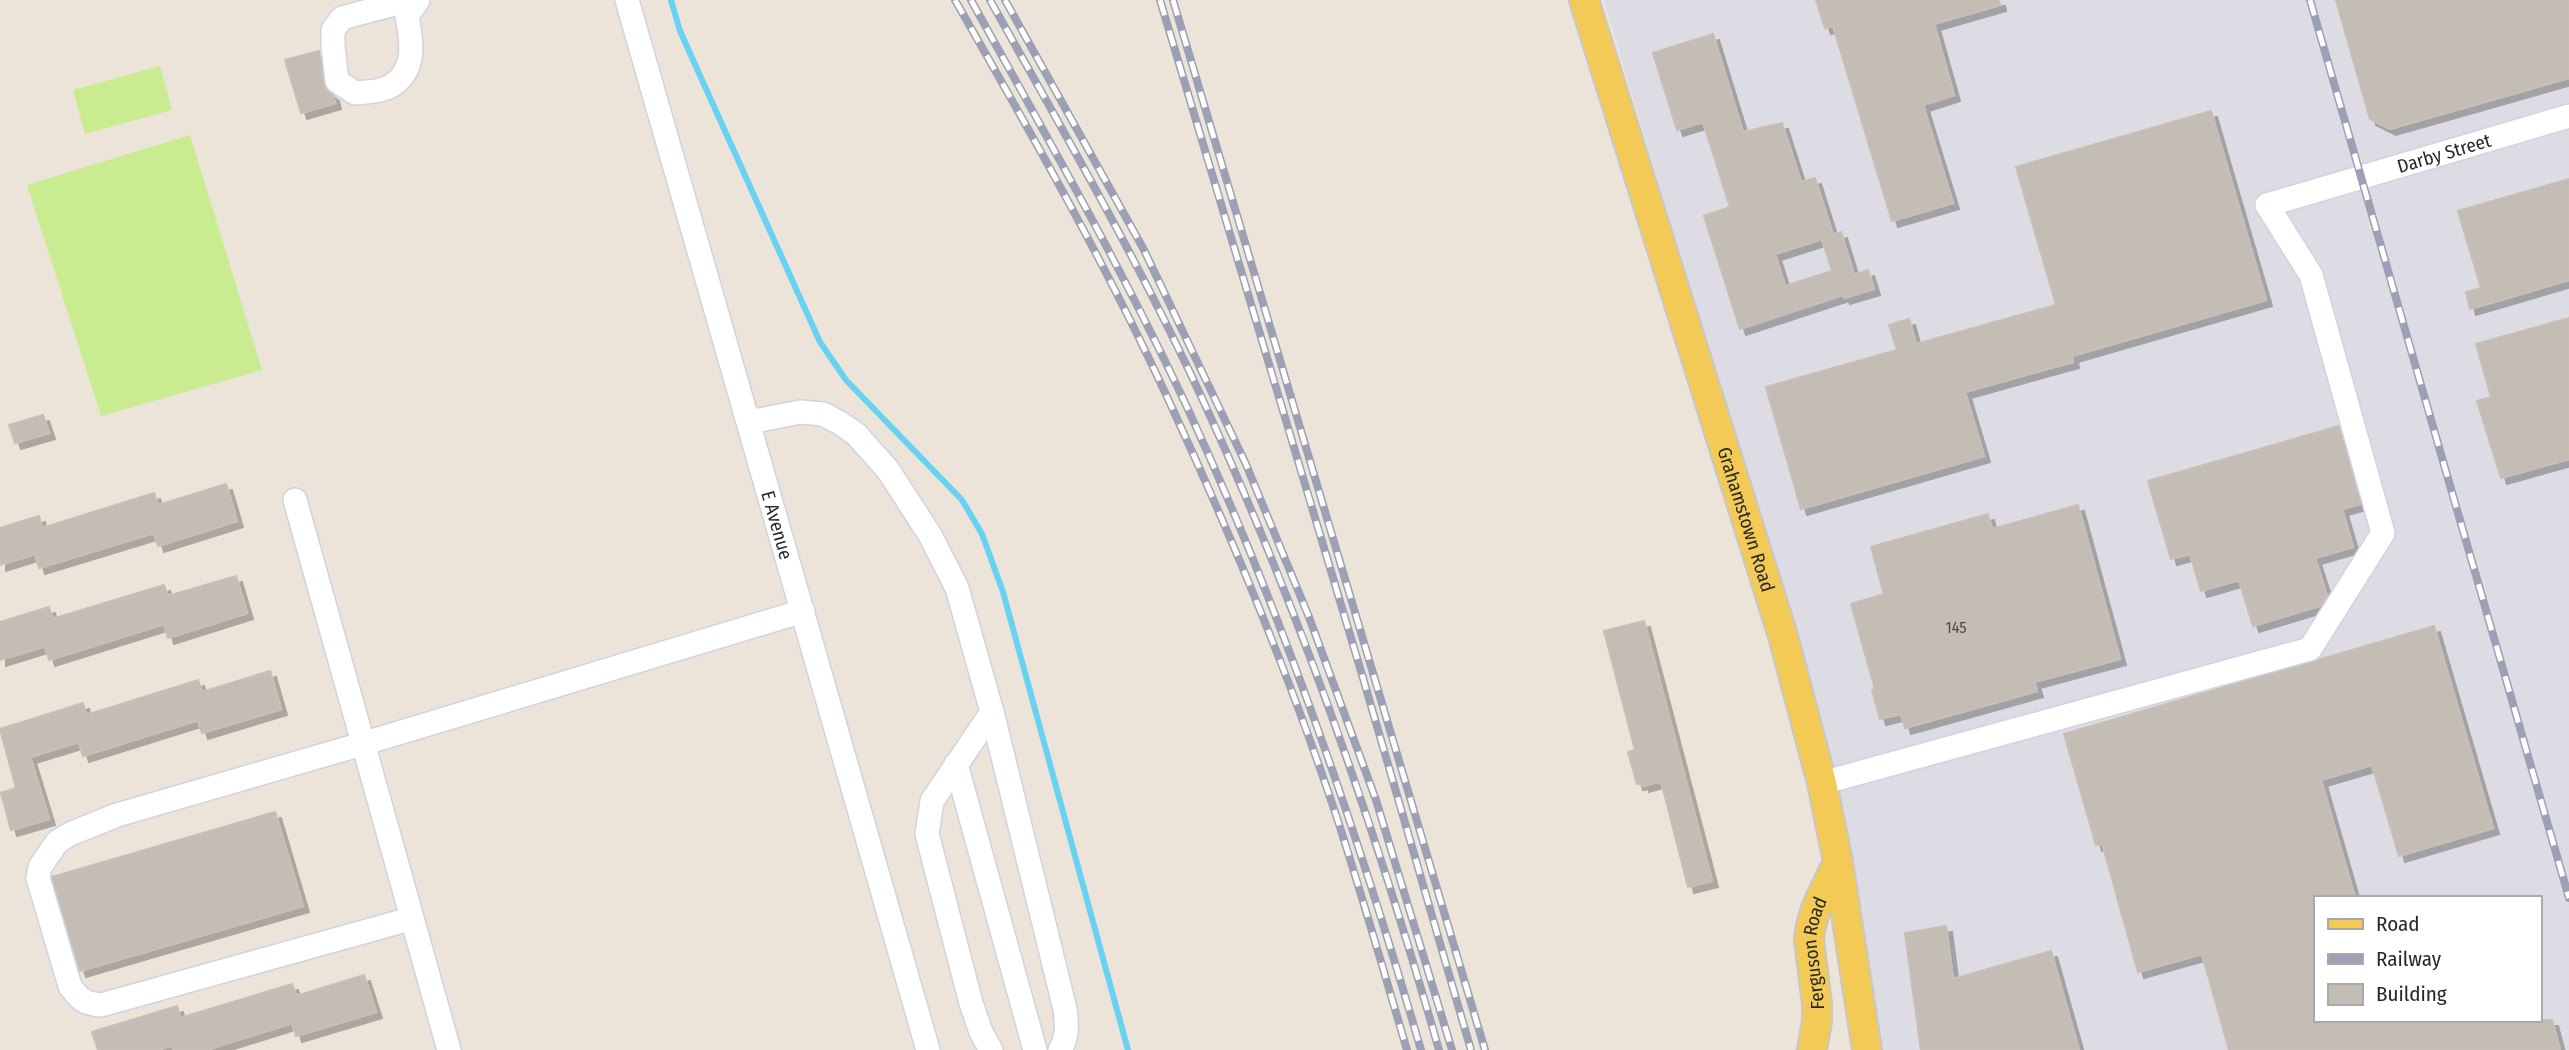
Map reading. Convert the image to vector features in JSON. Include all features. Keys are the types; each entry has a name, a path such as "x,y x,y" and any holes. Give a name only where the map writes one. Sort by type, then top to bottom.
{"main road":[{"name":"Grahamstown Road","path":"1584,0 1768,588 1822,783 1838,862 1867,1050"},
{"name":"Ferguson Road","path":"1812,1050 1817,1021 1810,926 1838,862"}],"street":[{"path":"409,0 342,18 333,30 337,81 355,93 388,88 405,73 413,46 407,16 418,0"},
{"name":"E Avenue","path":"627,0 928,1050"},
{"name":"Darby Street","path":"1822,783 2310,649 2383,533 2311,275 2267,205 2569,116"},
{"path":"749,422 800,412 823,414 856,434 888,470 930,535 957,588 992,712 1065,1009 1067,1029 1060,1050"},
{"path":"295,500 410,919 449,1050"},
{"path":"410,919 101,1005 87,1004 70,986 38,878 40,867 57,842 91,824 803,611"},
{"path":"991,1050 981,1032 971,1003 928,834 932,801 992,712"},
{"path":"956,764 1035,1050"}],"shaded area":[{"path":"1604,0 2569,0 2569,1050 1879,1050 1844,809"}],"green space":[{"path":"160,66 172,110 85,134 73,90"},
{"path":"190,135 262,370 101,416 27,185"}],"building":[{"path":"1816,0 1999,0 2000,5 1934,24 1954,95 1923,105 1953,203 1892,221 1833,26 1825,28"},
{"path":"2336,0 2569,0 2569,78 2390,129 2370,119"},
{"path":"1713,34 1743,132 1782,123 1801,182 1815,178 1833,235 1841,232 1854,275 1868,270 1874,289 1844,298 1843,295 1740,329 1704,216 1730,207 1703,122 1677,130 1653,53","holes":["1822,239 1832,271 1785,286 1775,254"]},
{"path":"319,51 323,83 325,89 333,95 335,103 301,113 285,60"},
{"path":"2211,111 2266,300 2072,356 2073,362 1965,392 1984,456 1801,509 1766,387 1897,350 1889,325 1909,319 1916,344 2056,305 2016,167"},
{"path":"2569,179 2569,280 2470,309 2466,292 2481,288 2458,211"},
{"path":"2569,318 2569,459 2501,478 2477,401 2491,397 2476,344"},
{"path":"43,415 49,433 15,443 9,425"},
{"path":"2339,426 2360,504 2342,509 2353,547 2315,558 2327,596 2320,606 2253,626 2239,580 2201,591 2190,554 2171,559 2148,481"},
{"path":"226,484 237,521 158,546 154,533 39,568 35,554 0,565 0,528 39,516 42,528 154,493 158,505"},
{"path":"2078,505 2120,659 2034,682 2037,691 1905,728 1901,714 1880,719 1872,690 1875,689 1851,604 1884,594 1871,547 1988,514 1992,529"},
{"path":"236,576 247,613 168,638 164,624 49,660 45,646 0,660 0,622 49,607 52,619 164,585 168,596"},
{"path":"1644,621 1712,881 1688,887 1661,781 1643,786 1643,783 1637,784 1628,752 1635,750 1604,631"},
{"path":"2434,626 2493,828 2399,856 2372,765 2321,780 2354,896 2314,896 2314,1022 2552,1020 2560,1050 2229,1050 2202,954 2138,972 2102,843 2096,845 2064,734"},
{"path":"270,671 281,709 202,733 198,720 83,756 79,742 30,757 49,819 11,830 1,793 16,788 0,729 83,703 86,715 198,680 202,692"},
{"path":"275,812 303,906 80,971 52,877"},
{"path":"1946,926 1953,979 2051,951 2079,1050 1921,1050 1905,933"},
{"path":"364,975 376,1012 296,1036 292,1023 206,1050 174,1050 173,1045 156,1050 98,1050 92,1032 177,1006 180,1018 292,984 296,996"}],"waterway":[{"path":"671,0 680,31 820,342 846,380 962,500 982,534 1003,592 1128,1050"}],"railway":[{"path":"955,0 1124,307 1219,512 1319,766 1407,1050"},
{"path":"971,0 1136,304 1222,485 1316,724 1371,886 1421,1050"},
{"path":"990,0 1152,295 1237,476 1271,556 1333,718 1389,883 1439,1050"},
{"path":"1005,0 1143,248 1245,462 1309,617 1376,800 1452,1050"},
{"path":"1160,0 1471,1050"},
{"path":"1173,0 1485,1050"},
{"path":"2310,0 2569,898"}]}
